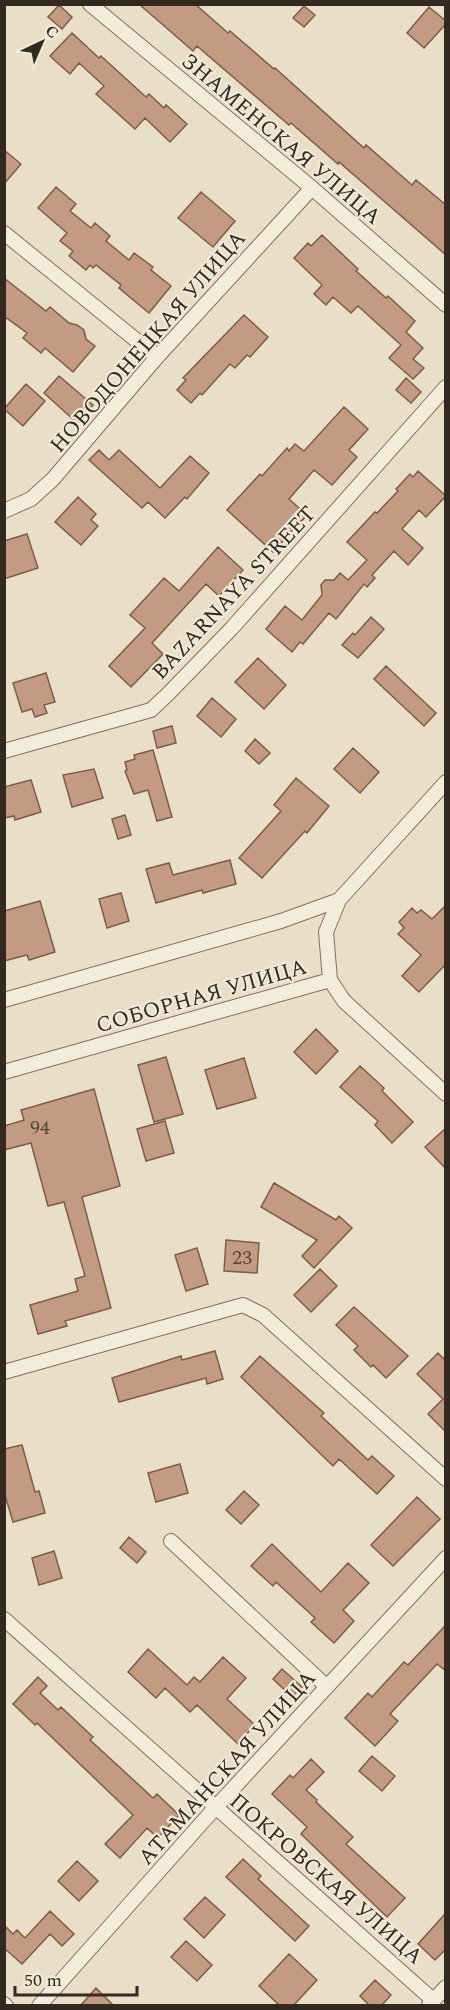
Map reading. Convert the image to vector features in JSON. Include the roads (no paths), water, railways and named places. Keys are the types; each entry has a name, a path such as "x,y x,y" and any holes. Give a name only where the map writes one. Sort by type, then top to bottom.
{"street":[{"name":"ЗНАМЕНСКАЯ УЛИЦА","path":"90,4 312,188 446,306"},
{"name":"НОВОДОНЕЦКАЯ УЛИЦА","path":"4,511 31,499 53,479 157,357 312,188"},
{"path":"4,233 157,357"},
{"name":"BAZARNAYA STREET","path":"4,751 151,710 232,628 446,387"},
{"name":"СОБОРНАЯ УЛИЦА","path":"4,1072 330,980 326,932 339,900 446,782"},
{"name":"СОБОРНАЯ УЛИЦА","path":"4,1000 281,921 339,900"},
{"path":"330,980 344,1002 446,1094"},
{"path":"4,1372 243,1305 263,1315 446,1479"},
{"path":"171,1541 327,1688"},
{"name":"АТАМАНСКАЯ УЛИЦА","path":"39,2006 215,1808 446,1558"},
{"name":"ПОКРОВСКАЯ УЛИЦА","path":"4,1619 431,2003"},
{"path":"431,2003 446,1987"}]}
